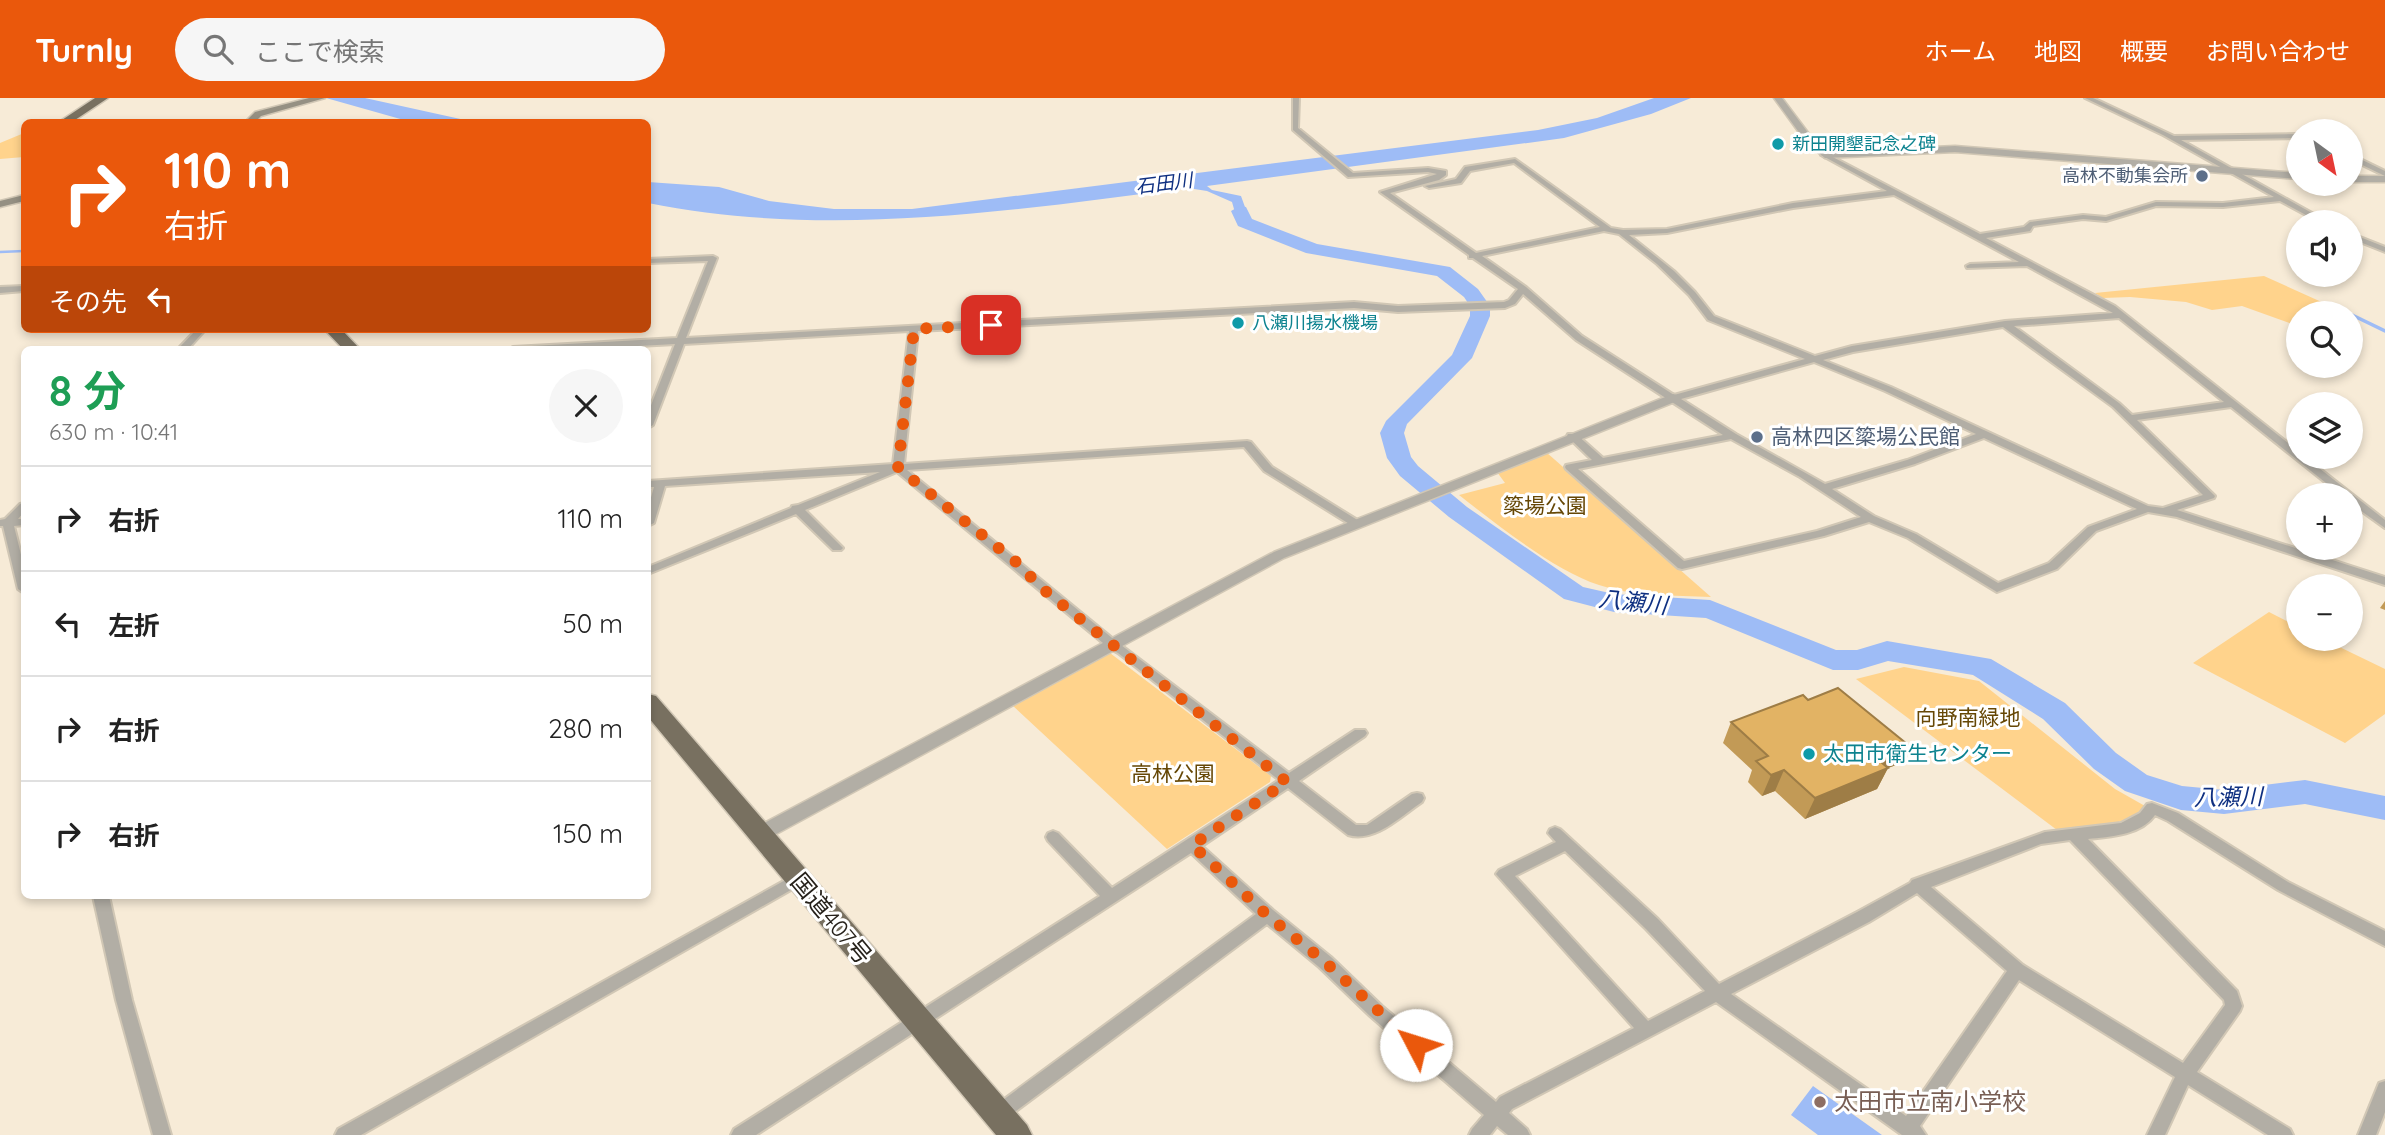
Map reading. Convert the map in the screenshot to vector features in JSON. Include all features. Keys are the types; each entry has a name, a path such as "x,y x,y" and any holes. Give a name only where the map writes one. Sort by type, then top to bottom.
{"highway":[{"path":"70,119 103,98"},
{"path":"86,119 118,98"},
{"path":"336,333 349,346"},
{"name":"国道407号","path":"651,706 1016,1135"}],"main road":[{"path":"250,119 261,113 320,98"},
{"path":"0,204 21,199"},
{"path":"0,209 21,205"}],"street":[{"path":"1296,98 1295,129 1348,172 1357,176 1423,170 1443,173 1436,178 1384,191"},
{"path":"1778,98 1808,140 1825,155 2121,315 2331,483"},
{"path":"2088,98 2172,138 2300,210"},
{"path":"2172,138 2286,136"},
{"path":"1825,155 1955,149 2286,175"},
{"path":"1384,191 1451,183 1461,180 1468,169 1514,161 1610,231"},
{"path":"2363,163 2385,174"},
{"path":"2363,179 2385,179"},
{"path":"1384,191 1472,256 1523,289 1567,329 1673,398 1870,519 1912,537 1997,587 2053,566 2092,529 2147,509"},
{"path":"1623,235 1729,220 1779,208 1892,193"},
{"path":"1976,237 2027,229 2030,224 2083,217 2106,219 2156,204 2223,205 2278,199"},
{"path":"1472,256 1604,229 1623,235 1670,269 1695,293 1711,318 1888,389 2147,509 2163,511 2385,581"},
{"path":"2363,241 2385,250"},
{"path":"651,261 713,258 651,417"},
{"path":"1970,266 2030,264"},
{"path":"0,290 21,289"},
{"path":"587,346 1354,306 1398,309 1496,305 1512,302 1523,289"},
{"path":"760,834 1279,555 1572,436 1673,398 1811,358 2004,324 2121,315"},
{"path":"2004,324 2132,418 2210,496 2163,511"},
{"path":"898,468 914,329"},
{"path":"186,346 198,333"},
{"path":"2132,418 2233,404"},
{"path":"1823,488 1911,462 1984,434"},
{"path":"1572,436 1599,460"},
{"path":"1732,436 1570,467 1682,565 1820,534 1870,519"},
{"path":"651,484 1247,444 1268,468 1355,523"},
{"path":"651,569 898,468"},
{"path":"898,468 1113,645 1353,831 1370,830 1417,798"},
{"path":"651,514 661,483"},
{"path":"2363,506 2379,515 2385,525"},
{"path":"796,508 837,548"},
{"path":"21,509 4,523 21,579"},
{"path":"740,1135 1110,895 1192,845 1360,733"},
{"path":"1478,1135 1506,1103 1863,917 1917,884 2051,836 2132,825 2150,814 2152,808 2173,817 2283,886 2385,939"},
{"path":"2074,834 2231,996 2234,1006 2185,1074 2156,1135"},
{"path":"1053,837 1110,895"},
{"path":"1646,1030 1504,874 1561,838 1652,923 1717,993 1913,1132 2017,970"},
{"path":"1192,845 1267,915 1325,962 1376,1011 1521,1135"},
{"path":"344,1135 798,879"},
{"path":"1917,884 2017,970 2284,1135"},
{"path":"102,899 124,1000 162,1135"},
{"path":"998,1114 1267,915"},
{"path":"2367,1135 2385,1089"}],"green space":[{"path":"21,134 21,157 0,159 0,143"},
{"path":"2264,276 2319,301 2286,301 2286,322 2242,306 2212,310 2186,302 2130,297 2103,298 2095,293"},
{"name":"簗場公園","path":"1546,452 1711,597 1626,592 1599,585 1564,569 1526,546 1459,495 1505,483 1497,472"},
{"path":"2269,612 2286,621 2286,651 2348,651 2385,669 2385,714 2345,743 2193,663"},
{"name":"高林公園","path":"1110,653 1271,776 1270,782 1167,849 1012,705"},
{"name":"向野南緑地","path":"1904,667 1979,681 2115,789 2145,806 2127,819 2116,823 2057,830 1856,679"}],"water":[{"path":"326,98 365,98 460,119 400,119"},
{"name":"石田川","path":"1654,98 1691,98 1651,114 1564,138 1207,186 1212,190 1241,196 1250,221 1271,235 1238,223 1232,202 1207,191 1188,188 986,212 850,220 715,214 651,203 651,182 719,187 769,201 834,209 912,209 1538,130 1597,118"},
{"path":"1813,1086 1882,1135 1818,1135 1791,1115"}],"building":[{"name":"太田市衛生センター","path":"1838,688 1907,744 1875,757 1888,768 1815,798 1784,770 1771,775 1756,761 1768,756 1731,722 1803,695 1808,700"}],"waterway":[{"name":"八瀬川","path":"1240,211 1244,222 1313,249 1443,271 1471,293 1480,306 1480,316 1461,358 1397,421 1392,433 1399,458 1409,471 1458,512 1574,593 1614,603 1710,609 1833,660 1858,660 1887,651 1981,666 2054,711 2105,761 2136,783 2181,798 2224,802 2305,792 2385,808"},
{"path":"0,252 21,251"},
{"path":"2363,320 2385,331"}],"place":[{"name":"新田開墾記念之碑","path":"1778,144"},
{"name":"高林不動集会所","path":"2202,176"},
{"name":"八瀬川揚水機場","path":"1238,323"},
{"name":"高林四区簗場公民館","path":"1757,437"},
{"name":"太田市衛生センター","path":"1809,754"},
{"name":"太田市立南小学校","path":"1820,1102"}],"route":[{"path":"991,325 914,329 898,468 1020,565 1038,585 1075,615 1287,782 1192,845 1267,915 1325,962 1416,1045"}]}
